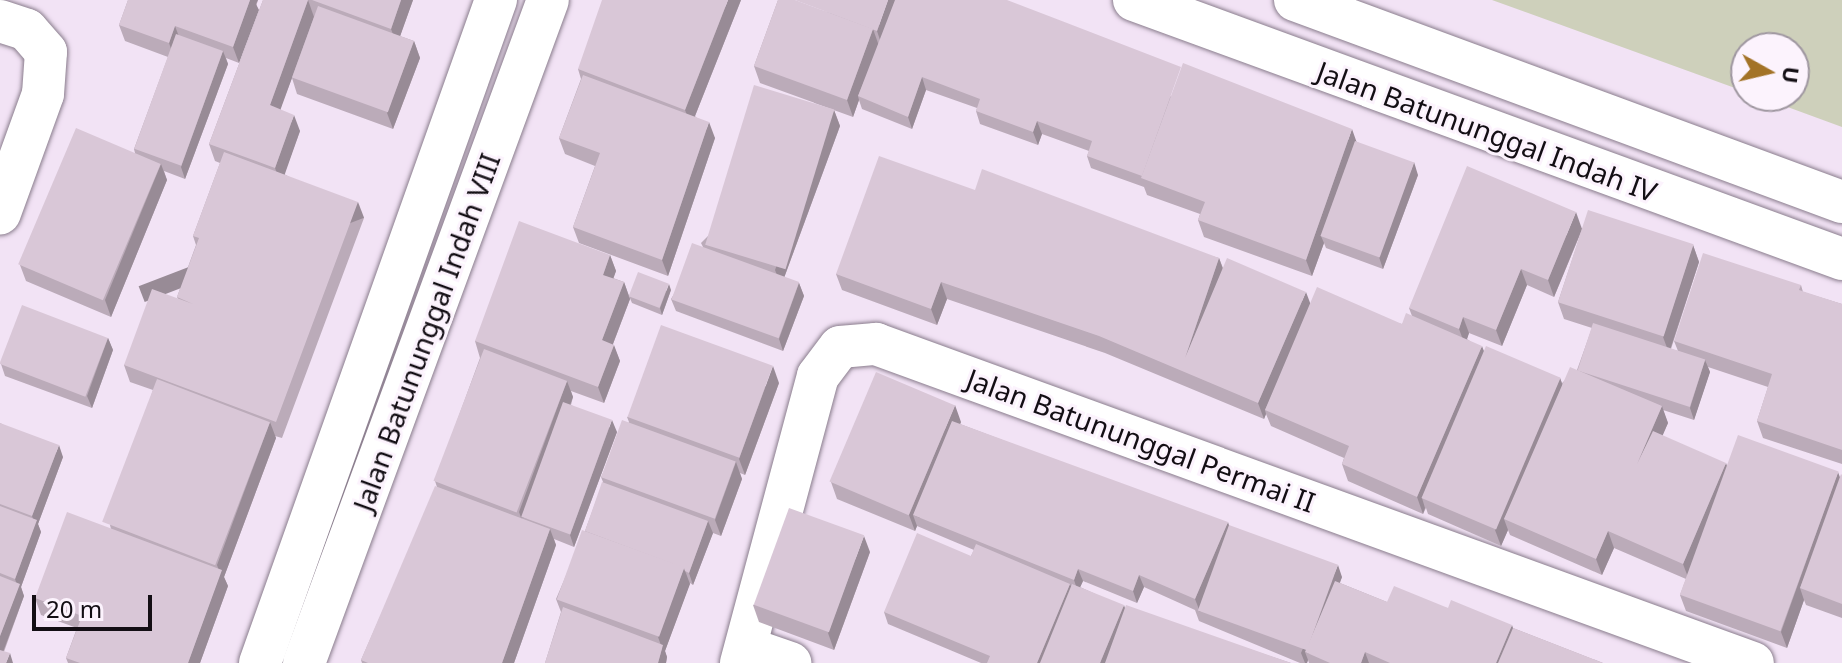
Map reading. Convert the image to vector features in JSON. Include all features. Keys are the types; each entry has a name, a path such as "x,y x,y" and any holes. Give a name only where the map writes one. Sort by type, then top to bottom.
{"street":[{"name":"Jalan Batununggal Indah VIII","path":"262,656 496,0"},
{"name":"Jalan Batununggal Indah VIII","path":"304,662 548,0"},
{"name":"Jalan Batununggal Indah IV","path":"1134,0 1470,126 1842,259"},
{"name":"Jalan Batununggal Indah IV","path":"1295,0 1842,202"},
{"path":"0,21 27,30 46,52 43,94 0,213"},
{"path":"1470,126 1491,72"},
{"name":"Jalan Batununggal Permai II","path":"744,655 818,376 840,347 876,344 1753,663"},
{"path":"744,655 790,663"},
{"path":"262,656 304,662"}],"green space":[{"path":"1492,0 1842,0 1842,127 1801,112 1810,112 1810,32 1730,32 1730,86"}],"building":[{"path":"128,0 250,0 233,47 175,26 169,43 119,25"},
{"path":"263,0 308,0 270,105 294,115 275,168 209,144"},
{"path":"312,0 401,0 391,29"},
{"path":"602,0 728,0 685,110 578,69"},
{"path":"778,0 795,0 873,29 847,100 754,66"},
{"path":"795,0 888,0 877,31"},
{"path":"895,0 1007,0 1181,67 1142,176 1087,156 1092,141 1037,121 1033,132 976,111 980,99 922,77 908,117 858,96"},
{"path":"318,6 414,41 388,112 292,77"},
{"path":"176,34 223,51 181,166 134,149"},
{"path":"1183,63 1352,129 1306,260 1198,220 1205,202 1141,178"},
{"path":"583,75 709,122 662,260 573,227 600,153 559,138"},
{"path":"754,85 834,110 786,269 705,245"},
{"path":"76,128 161,164 103,300 18,264"},
{"path":"1355,141 1414,163 1380,257 1320,236"},
{"path":"224,152 358,202 276,422 124,365 152,289 193,304 177,297 199,238 193,236"},
{"path":"879,156 975,190 982,169 1219,258 1185,358 1227,258 1306,292 1258,403 1099,336 941,282 931,309 836,274"},
{"path":"1467,166 1576,212 1548,280 1521,269 1496,330 1463,317 1459,329 1409,308"},
{"path":"1588,210 1694,244 1664,337 1558,302"},
{"path":"519,221 610,255 603,275 624,282 602,340 614,345 598,387 475,341"},
{"path":"692,243 799,282 779,338 671,299"},
{"path":"1703,253 1801,285 1799,290 1842,304 1842,450 1757,421 1772,374 1674,341"},
{"path":"638,272 669,284 659,308 629,296"},
{"path":"1317,287 1402,324 1406,313 1482,346 1417,497 1342,464 1349,446 1265,410"},
{"path":"22,305 108,338 85,397 0,364"},
{"path":"1593,323 1705,359 1690,407 1578,371"},
{"path":"661,325 773,366 739,458 627,417"},
{"path":"1486,346 1561,378 1496,530 1422,498"},
{"path":"484,349 567,381 517,513 433,481"},
{"path":"1570,367 1662,406 1637,464 1653,431 1726,463 1683,564 1608,531 1596,559 1504,519"},
{"path":"876,372 955,406 909,515 830,482"},
{"path":"157,379 270,422 215,565 102,522"},
{"path":"563,402 612,420 570,534 521,517"},
{"path":"622,420 736,461 715,519 601,477"},
{"path":"952,421 1228,522 1195,599 1139,575 1133,591 1078,569 1074,580 913,515"},
{"path":"0,423 59,445 32,516 0,504"},
{"path":"1738,435 1839,472 1780,631 1680,595"},
{"path":"1842,475 1842,604 1800,588"},
{"path":"602,482 708,521 689,573 684,568 585,531"},
{"path":"435,486 550,529 502,663 368,663 361,660"},
{"path":"0,506 37,520 15,579 0,573"},
{"path":"789,508 864,535 829,632 754,605"},
{"path":"67,512 222,570 188,663 80,663 66,658 82,616 35,598"},
{"path":"1229,525 1338,565 1307,650 1198,611"},
{"path":"582,530 684,567 659,637 557,600"},
{"path":"917,533 971,556 976,544 1070,584 1037,663 987,663 990,656 884,612"},
{"path":"0,576 20,584 0,636"},
{"path":"1335,581 1387,602 1394,586 1448,608 1451,600 1512,625 1496,663 1390,663 1365,652 1361,663 1330,663 1305,652"},
{"path":"1072,584 1124,605 1100,663 1040,663"},
{"path":"1126,605 1291,663 1105,663"},
{"path":"563,607 663,645 658,663 545,663"},
{"path":"1513,628 1603,663 1498,663"},
{"path":"0,650 10,653 6,663 0,663"}]}
